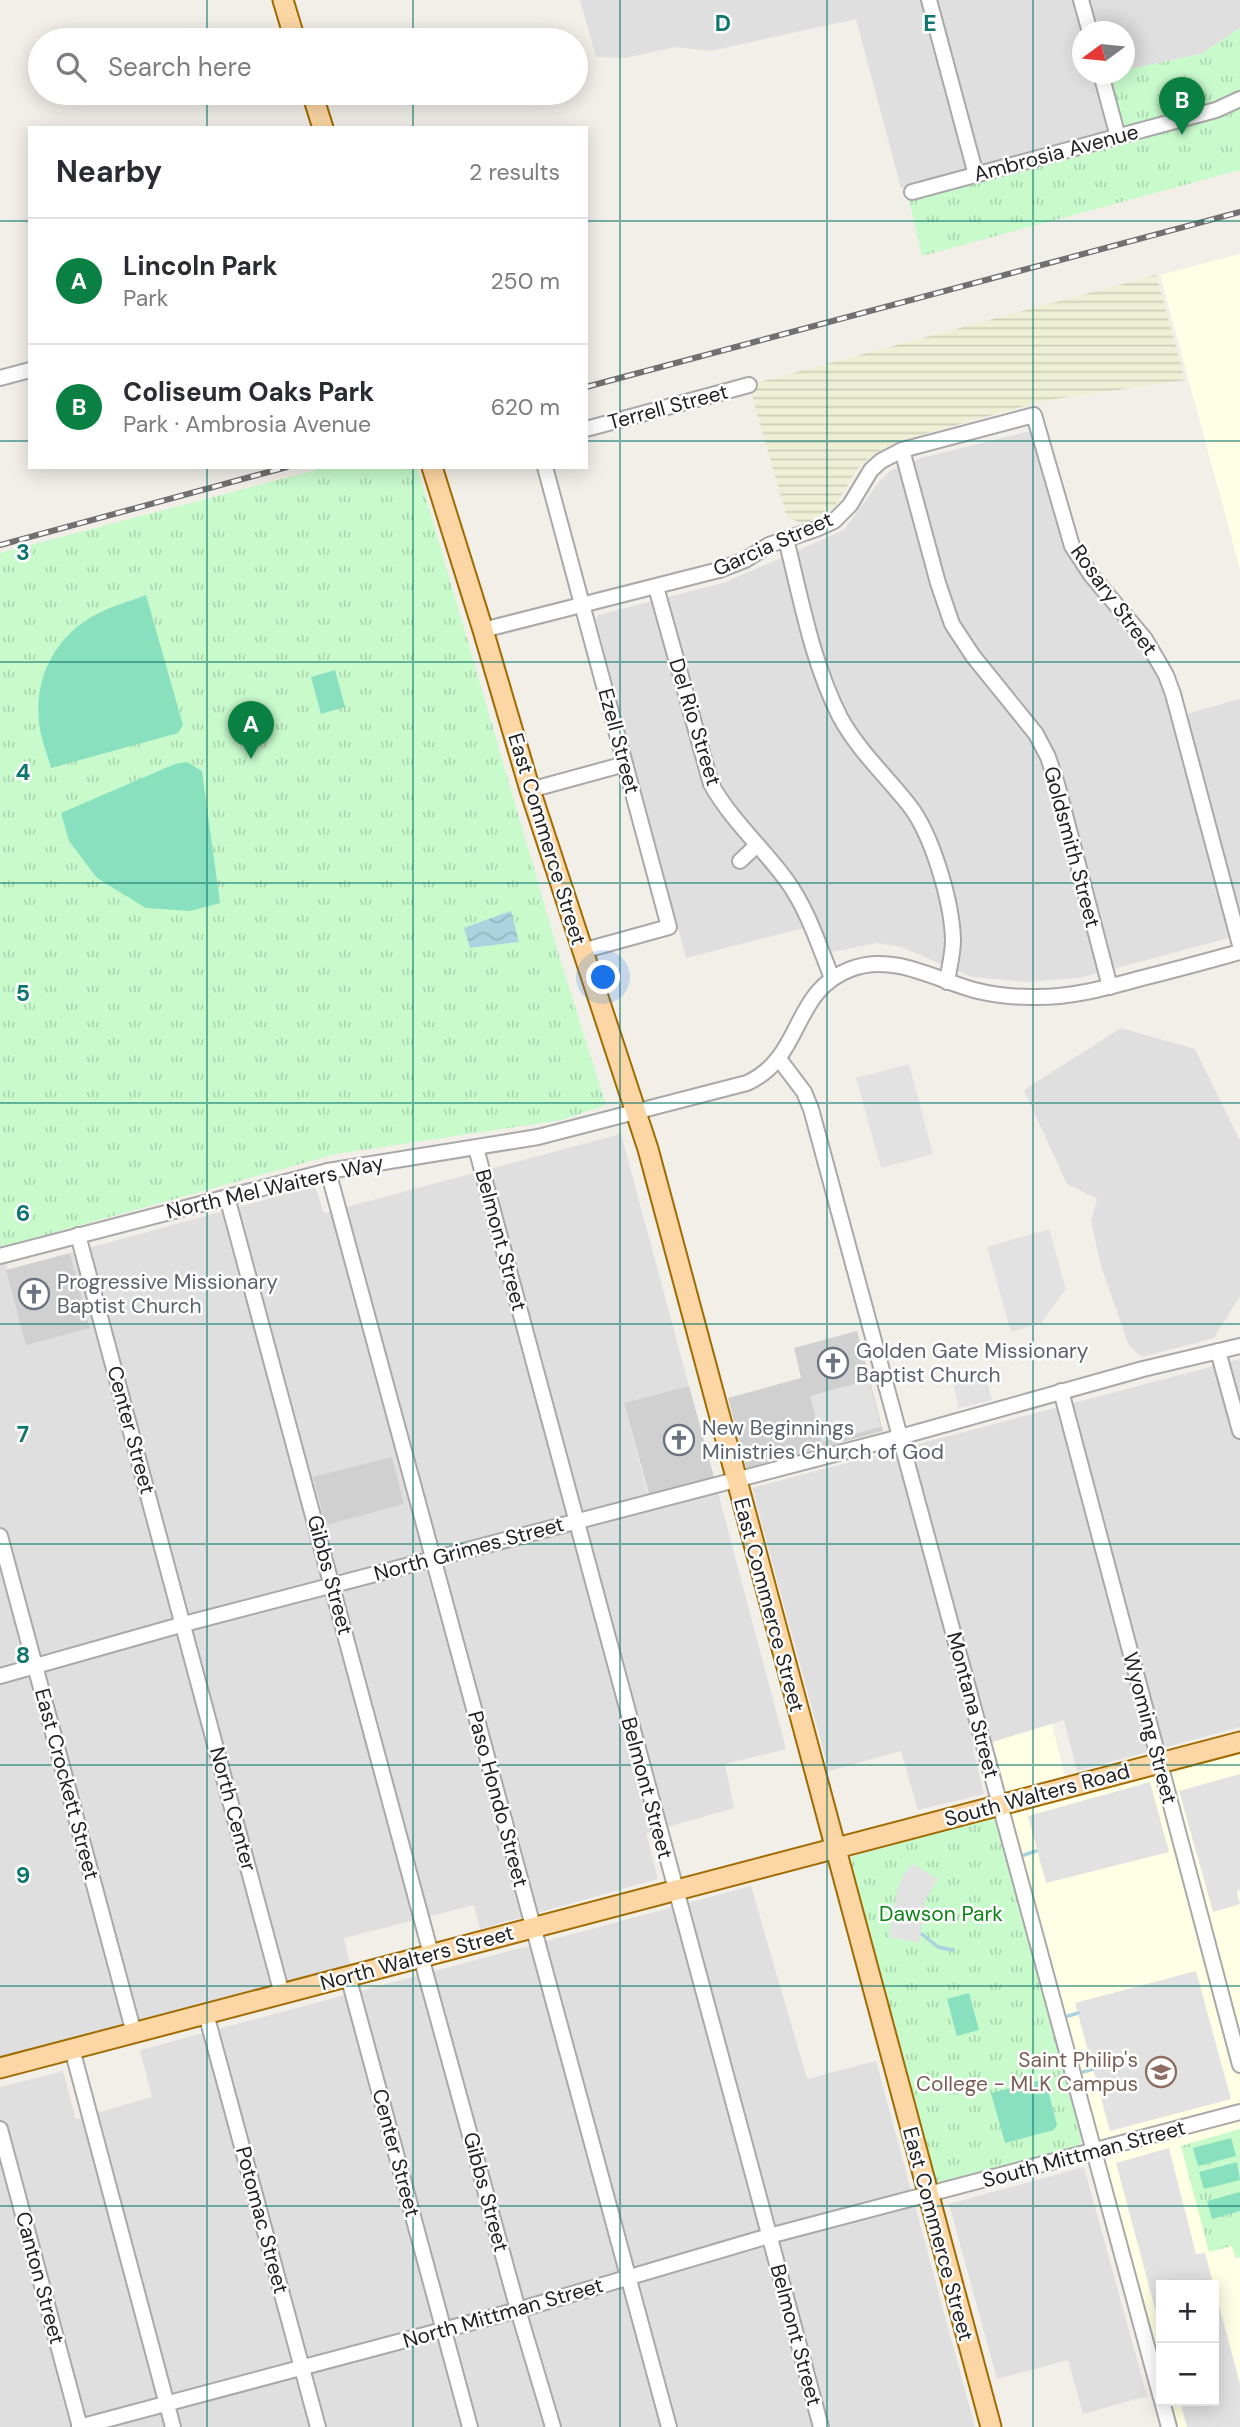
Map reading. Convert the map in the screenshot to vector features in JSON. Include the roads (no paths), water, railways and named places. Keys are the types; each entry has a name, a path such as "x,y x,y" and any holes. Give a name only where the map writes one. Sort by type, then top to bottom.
{"main road":[{"path":"283,0 291,28"},
{"path":"316,105 322,126"},
{"name":"East Commerce Street","path":"433,469 530,790 648,1149 991,2427"},
{"name":"South Walters Road","path":"834,1849 1240,1742"},
{"name":"North Walters Street","path":"0,2068 834,1849"}],"street":[{"path":"929,0 976,175"},
{"path":"1082,0 1087,21"},
{"path":"1104,84 1118,137"},
{"name":"Ambrosia Avenue","path":"912,192 1216,110 1240,99"},
{"path":"0,378 28,371"},
{"name":"Terrell Street","path":"588,428 749,385"},
{"name":"Garcia Street","path":"483,630 656,587 745,560 769,545 834,521 850,505 871,470 881,461 902,450 1034,415"},
{"name":"Rosary Street","path":"1034,415 1072,546 1091,575 1145,639 1166,675 1240,945"},
{"name":"Goldsmith Street","path":"902,450 938,583 952,624 972,656 1025,719 1048,757 1110,987"},
{"name":"Ezell Street","path":"546,469 669,927 582,951"},
{"path":"786,539 820,669 841,719 859,747 910,806 928,836 952,926 953,944 947,982"},
{"name":"Del Rio Street","path":"656,587 711,784 724,806 789,885 806,913 832,978"},
{"path":"530,790 625,764"},
{"path":"740,861 757,845"},
{"path":"779,1059 807,1005 832,978 861,965 889,963 977,991 1036,998 1110,987 1240,952"},
{"name":"North Mel Waiters Way","path":"0,1256 328,1171 538,1137 636,1113 747,1083 761,1077 779,1059"},
{"name":"Montana Street","path":"779,1059 804,1092 811,1109 1156,2378"},
{"name":"Belmont Street","path":"476,1148 821,2427"},
{"name":"Paso Hondo Street","path":"328,1171 669,2427"},
{"name":"Gibbs Street","path":"227,1197 333,1585 518,2310 553,2427"},
{"name":"Center Street","path":"78,1235 184,1625"},
{"name":"North Grimes Street","path":"0,1676 433,1558 1240,1346"},
{"path":"1218,1351 1240,1431"},
{"name":"Wyoming Street","path":"1061,1391 1240,2066"},
{"name":"East Crockett Street","path":"0,1536 134,2032"},
{"name":"North Center","path":"184,1625 282,1994"},
{"name":"Center Street","path":"348,1976 444,2330"},
{"name":"Potomac Street","path":"206,2014 318,2427"},
{"path":"72,2049 173,2427"},
{"name":"South Mittman Street","path":"927,2195 1240,2112"},
{"name":"Canton Street","path":"0,2129 79,2427"},
{"name":"North Mittman Street","path":"79,2427 518,2310 769,2236 927,2195"},
{"path":"444,2330 470,2427"},
{"name":"Montana Street","path":"1164,2406 1169,2427"}],"water":[{"path":"511,911 519,942 470,948 464,928"}],"waterway":[{"path":"1024,1855 1036,1851"},
{"path":"922,1934 938,1947 952,1950"},
{"path":"1068,2016 1078,2013"},
{"path":"1083,2072 1093,2069"}],"railway":[{"path":"588,386 1240,212"},
{"path":"0,545 280,469"}],"place":[{"name":"Coliseum Oaks Park","path":"1182,135"},
{"name":"Lincoln Park","path":"251,759"},
{"name":"Progressive Missionary Baptist Church","path":"34,1294"},
{"name":"Golden Gate Missionary Baptist Church","path":"833,1363"},
{"name":"New Beginnings Ministries Church of God","path":"679,1440"},
{"name":"Saint Philip's College - MLK Campus","path":"1161,2072"}],"park label":[{"name":"Dawson Park","path":"941,1914"}]}
